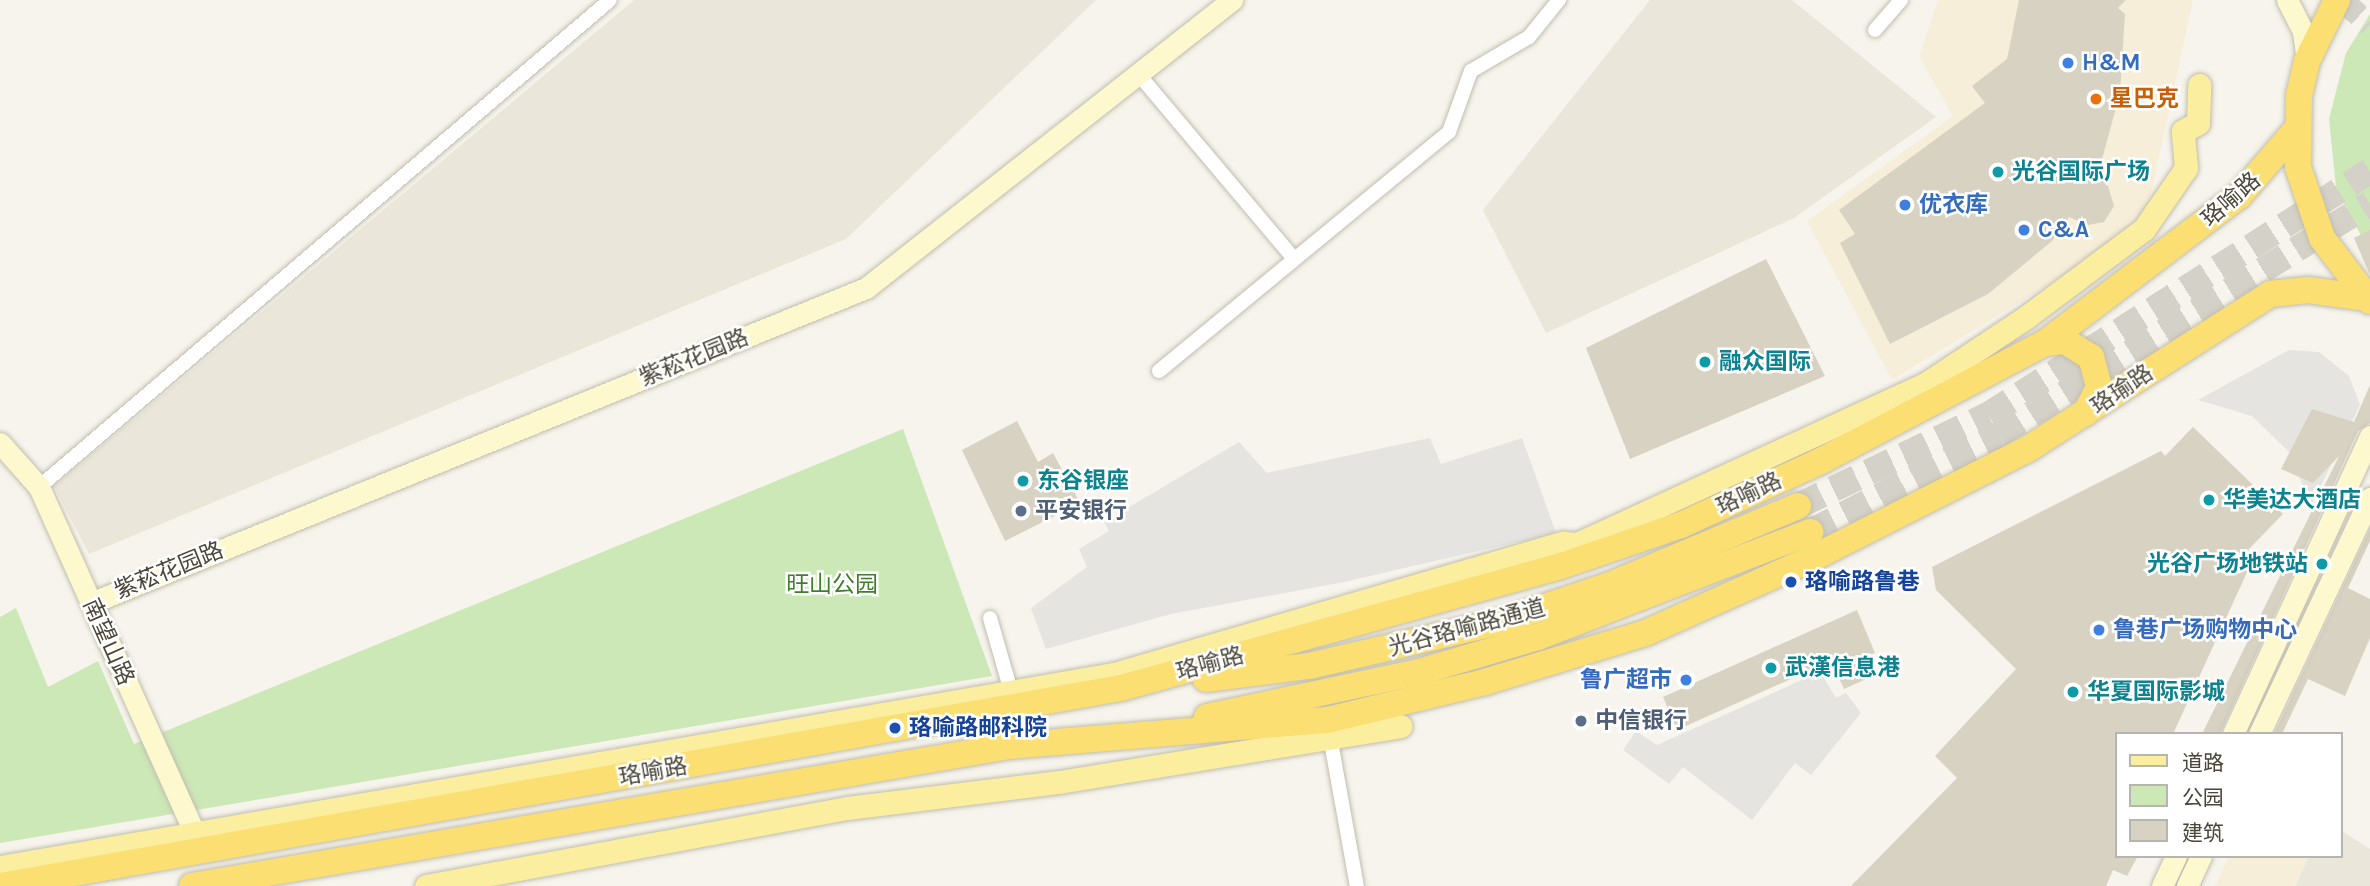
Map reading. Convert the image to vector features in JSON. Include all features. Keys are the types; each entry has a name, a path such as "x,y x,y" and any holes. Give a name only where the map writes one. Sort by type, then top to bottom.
{"highway":[{"path":"2337,0 2307,61 2295,130 2307,204 2342,270 2368,300"},
{"name":"珞喻路","path":"0,886 198,842 1014,699 1121,688 1558,567 1681,525 1823,460 2045,343 2239,196 2295,130"},
{"name":"珞瑜路","path":"1882,523 2082,416 2270,294 2308,290 2368,300"},
{"path":"2045,343 2075,344 2097,366 2097,397 2082,416"},
{"name":"光谷珞喻路通道","path":"1121,688 1309,666 1436,639 1610,585 1798,506"},
{"name":"珞喻路","path":"192,886 1009,746 1144,731 1328,729 1645,633 1882,523"},
{"name":"光谷珞喻路通道","path":"1144,731 1419,672 1538,637 1727,568 1810,532"}],"main road":[{"path":"1014,699 1114,674 1563,542 1577,544 1927,383 2144,229 2186,168 2183,131 2198,123 2199,85"},
{"path":"426,886 847,808 1059,782 1328,729 1400,726"},
{"path":"0,867 198,842"}],"street":[{"path":"39,487 610,0"},
{"name":"紫菘花园路","path":"91,603 866,288 1140,76 1231,0"},
{"path":"1159,371 1449,132 1471,71 1529,37 1559,0"},
{"path":"1875,30 1901,0"},
{"path":"2287,0 2304,32 2307,61"},
{"path":"1140,76 1294,259"},
{"path":"2234,732 2370,436"},
{"name":"南望山路","path":"0,443 39,487 198,842"},
{"path":"2260,732 2370,499"},
{"path":"990,618 1014,699"},
{"path":"1328,729 1357,886"},
{"path":"2162,886 2175,858"},
{"path":"2187,886 2200,858"}],"shaded area":[{"path":"634,0 1096,0 846,239 89,554 54,486"},
{"path":"1650,0 1792,0 1936,117 1794,218 1546,333 1483,210"},
{"name":"光谷国际广场","path":"1938,0 2193,0 2144,226 1892,380 1807,221 1953,116 1919,57"},
{"path":"2289,350 2319,352 2349,376 2360,405 2311,506 2290,453 2252,416 2198,400"},
{"path":"1430,438 1441,464 1522,438 1556,533 1344,582 1171,614 1046,649 1031,608 1087,567 1079,549 1109,531 1104,522 1239,442 1267,473"},
{"path":"1820,672 1836,698 1846,693 1861,713 1811,775 1795,763 1752,820 1683,767 1669,784 1623,750 1636,731 1657,745"},
{"path":"2342,831 2370,849 2370,886 2295,886 2308,858 2342,858"},
{"path":"2228,858 2308,858 2294,886 2215,886"}],"green space":[{"path":"2370,14 2370,253 2336,187 2329,119 2346,53"},
{"name":"旺山公园","path":"903,429 992,676 0,843 0,617 16,608 48,687 98,661 134,744"}],"building":[{"name":"光谷国际广场","path":"2019,0 2126,0 2118,8 2125,14 2120,93 2101,163 2114,206 2104,222 2088,225 2069,217 2052,241 1988,294 1890,344 1840,243 1855,234 1839,210 1985,103 1972,86 2007,59"},
{"path":"2370,230 2370,275 2354,238"},
{"name":"融众国际","path":"1766,259 1825,376 1630,459 1586,348"},
{"path":"2370,385 2370,423 2358,431 2221,732 2203,732 2339,456 2313,483 2281,469 2312,409 2354,422"},
{"name":"东谷银座","path":"1017,421 1038,462 1053,453 1080,503 1005,541 962,450"},
{"name":"鲁巷广场购物中心","path":"2193,427 2283,514 2248,550 2254,557 2174,732 2114,732 2114,858 2137,858 2127,876 2113,870 2106,886 1851,886 1957,778 1935,756 2016,669 1936,590 1932,567 2161,451 2165,456"},
{"path":"2370,529 2370,541 2348,588 2370,599 2370,638 2345,696 2308,679 2283,732 2275,732"},
{"name":"武漢信息港","path":"1857,610 1875,653 1866,656 1875,675 1844,689 1831,661 1677,730 1663,697"}],"tunnel":[{"path":"2342,0 2370,24"},
{"path":"1798,506 1988,415 2370,171"},
{"path":"1810,532 1998,435 2370,203"}],"place":[{"name":"H&M","path":"2068,63"},
{"name":"星巴克","path":"2096,99"},
{"name":"光谷国际广场","path":"1998,172"},
{"name":"优衣库","path":"1905,205"},
{"name":"C&A","path":"2024,230"},
{"name":"融众国际","path":"1705,362"},
{"name":"东谷银座","path":"1023,481"},
{"name":"华美达大酒店","path":"2209,500"},
{"name":"平安银行","path":"1021,511"},
{"name":"光谷广场地铁站","path":"2322,564"},
{"name":"珞喻路鲁巷","path":"1791,582"},
{"name":"鲁巷广场购物中心","path":"2099,630"},
{"name":"武漢信息港","path":"1771,668"},
{"name":"鲁广超市","path":"1686,680"},
{"name":"华夏国际影城","path":"2073,692"},
{"name":"中信银行","path":"1581,721"},
{"name":"珞喻路邮科院","path":"895,728"}]}
